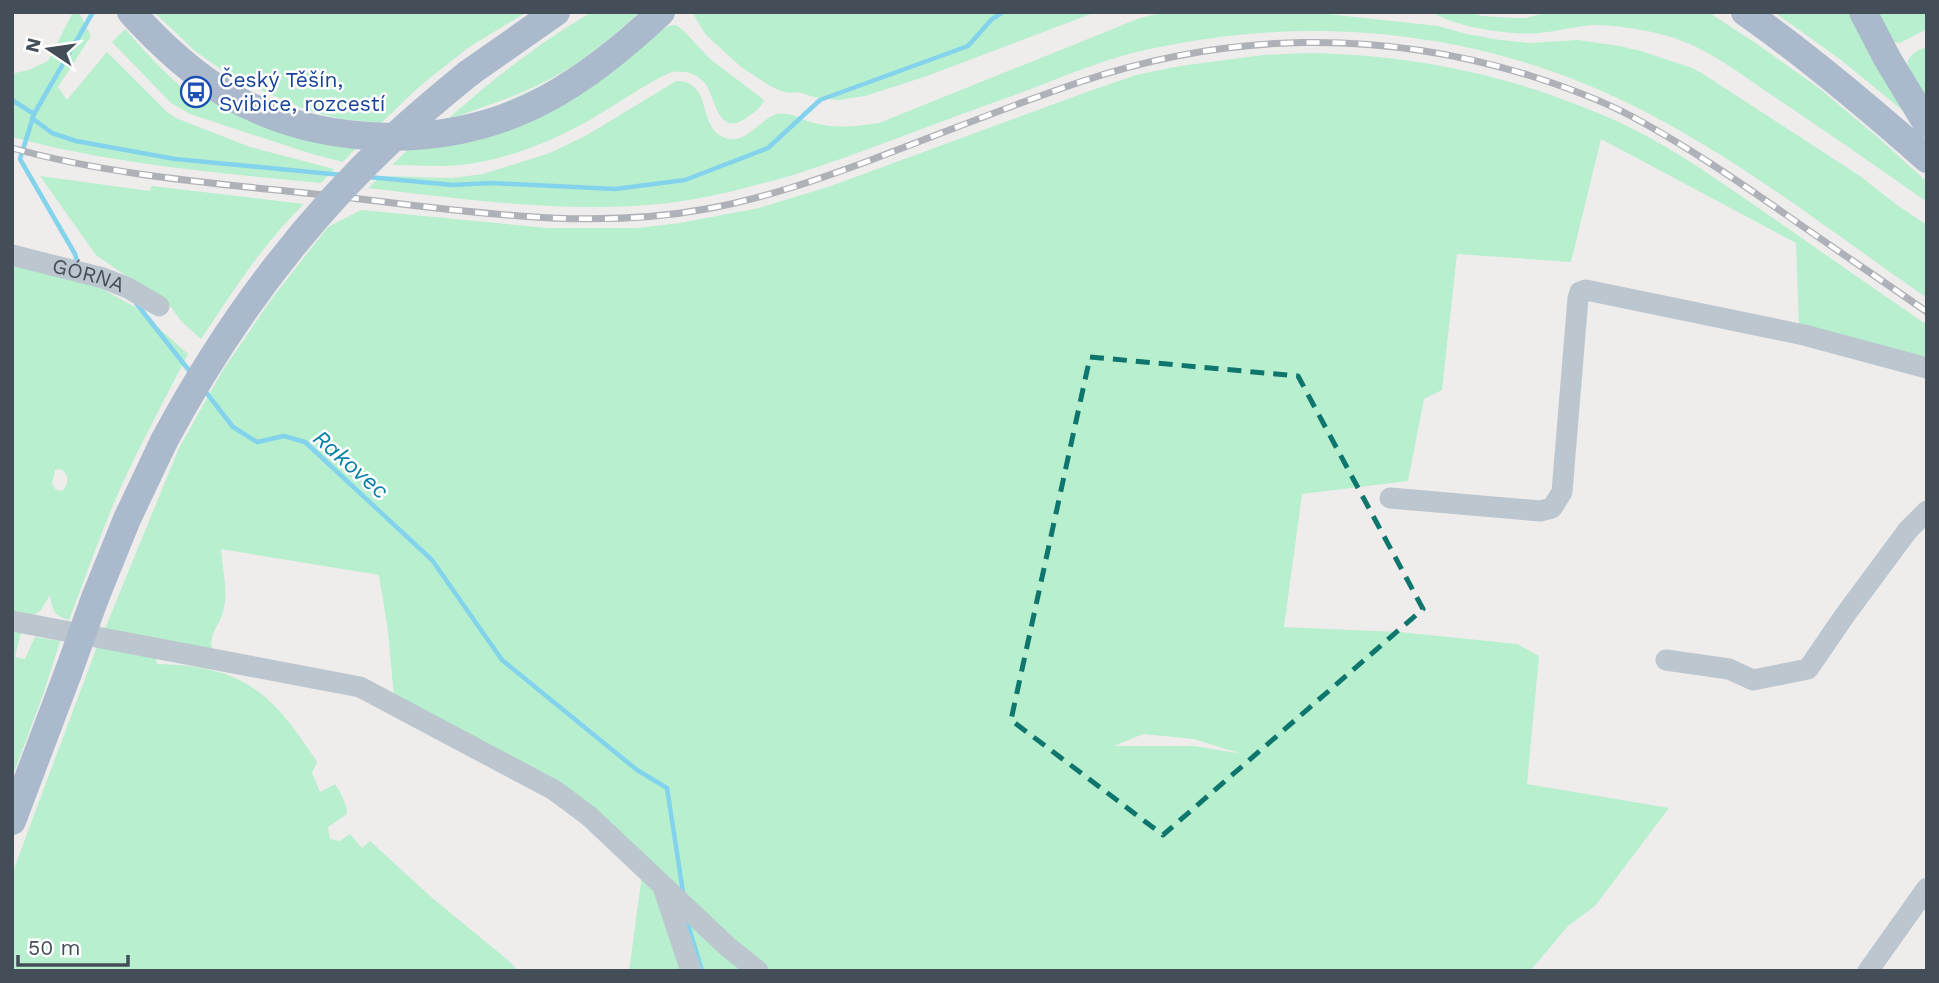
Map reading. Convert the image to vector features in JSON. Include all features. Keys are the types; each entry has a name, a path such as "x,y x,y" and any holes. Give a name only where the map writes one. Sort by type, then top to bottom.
{"main road":[{"path":"131,12 161,45 202,78 258,109 297,123 332,131 396,136 442,134 466,129 536,104 594,68 630,41 661,12"},
{"path":"12,821 127,519 164,441 211,357 266,278 360,170 393,138 470,73 556,12"},
{"path":"1745,12 1796,48 1927,159"},
{"path":"1863,12 1888,60 1927,124"}],"street":[{"name":"GÓRNA","path":"12,255 103,278 128,288 159,306"},
{"path":"1390,498 1540,511 1552,508 1562,492 1578,298 1580,292 1586,290 1804,335 1927,368"},
{"path":"1666,660 1729,669 1753,680 1808,669 1908,530 1927,512"},
{"path":"12,621 360,687 554,790 589,816 728,947 758,971"},
{"path":"1868,971 1927,888"},
{"path":"668,891 691,971"}],"highlighted area":[{"path":"1090,357 1298,376 1423,609 1163,835 1011,720"}],"green space":[{"path":"73,12 79,12 91,36 58,87 67,100 107,52 176,118 250,147 334,169 321,183 127,161 12,137 12,71 15,73 29,70 48,61"},
{"path":"154,12 527,12 469,47 420,86 381,123 341,119 309,111 233,78 195,51"},
{"path":"592,12 640,12 593,51 549,80 448,119 517,62"},
{"path":"692,12 1096,12 927,76 865,96 838,100 798,92 790,93 770,86 741,67 706,35"},
{"path":"1164,12 1309,12 1438,26 1500,40 1530,43 1578,40 1641,51 1692,68 1860,176 1927,225 1927,298 1746,171 1652,115 1602,91 1500,55 1396,36 1343,32 1290,31 1237,35 1133,53 807,170 741,189 679,201 633,206 567,207 500,203 368,188 381,176 452,178 483,174 550,153 587,135 676,81 695,88 714,130 730,139 745,136 778,114 788,114 830,126 879,123 1140,18"},
{"path":"1432,12 1470,12 1482,16 1526,18 1548,12 1708,12 1820,89 1882,141 1927,182 1927,202 1727,64 1677,39 1638,29 1598,25 1529,34 1500,32 1454,22"},
{"path":"1774,12 1850,12 1912,118 1841,60"},
{"path":"1874,12 1927,12 1927,29 1900,43 1892,42"},
{"path":"676,25 710,59 764,100 759,108 737,123 725,121 716,109 703,81 692,74 675,72 653,81 573,129 511,154 462,165 392,165 412,146"},
{"path":"125,29 162,69 187,91 185,96 194,102 204,97 358,146 343,162 190,114 171,103 112,42"},
{"path":"1927,46 1927,98 1912,77 1908,61 1913,54"},
{"path":"1263,55 1349,55 1429,64 1507,81 1583,107 1660,143 1927,325 1927,361 1799,326 1796,243 1601,139 1571,262 1457,254 1442,390 1424,399 1408,481 1302,494 1284,627 1399,632 1517,644 1539,656 1527,784 1669,808 1595,906 1568,926 1530,971 629,971 642,875 558,786 394,697 379,575 221,549 225,604 213,634 212,649 104,631 179,448 223,370 273,297 328,227 361,210 548,228 637,228 680,223 759,208 831,186 1136,75","holes":["1143,734 1194,739 1242,754 1194,746 1114,746"]},
{"path":"40,176 150,191 152,186 304,204 236,286 201,339 181,321 171,307 96,255"},
{"path":"12,262 84,279 135,307 188,354 120,489 69,620 55,611 50,595 35,614 12,614","holes":["55,470 63,471 67,479 62,491 55,489 52,483"]},
{"path":"12,628 21,633 15,657 25,659 35,637 60,641 12,778"},
{"path":"98,644 155,654 157,664 212,670 234,677 269,701 285,717 317,762 312,773 320,792 335,784 346,806 347,814 328,827 330,839 340,841 350,834 362,848 370,841 518,971 12,971 12,874"}],"waterway":[{"name":"Rakovec","path":"78,265 75,254 20,159 34,114 93,12"},
{"path":"368,177 453,185 491,183 615,189 685,180 768,148 820,100 968,46 992,19 1003,12"},
{"path":"12,100 34,114"},
{"path":"32,118 52,133 76,141 175,159 342,175"},
{"name":"Rakovec","path":"136,303 191,373"},
{"name":"Rakovec","path":"205,391 233,427 257,442 284,436 305,442 432,560 502,660 637,770 667,788 683,892"},
{"name":"Rakovec","path":"686,918 702,971"}],"railway":[{"path":"12,148 131,173 472,212 566,218 659,216 748,200 830,175 1053,91 1135,65 1191,53 1247,46 1360,44 1472,60 1528,75 1594,98 1710,163 1927,312"}],"place":[{"name":"Český Těšín, Svibice, rozcestí","path":"196,92"}]}
